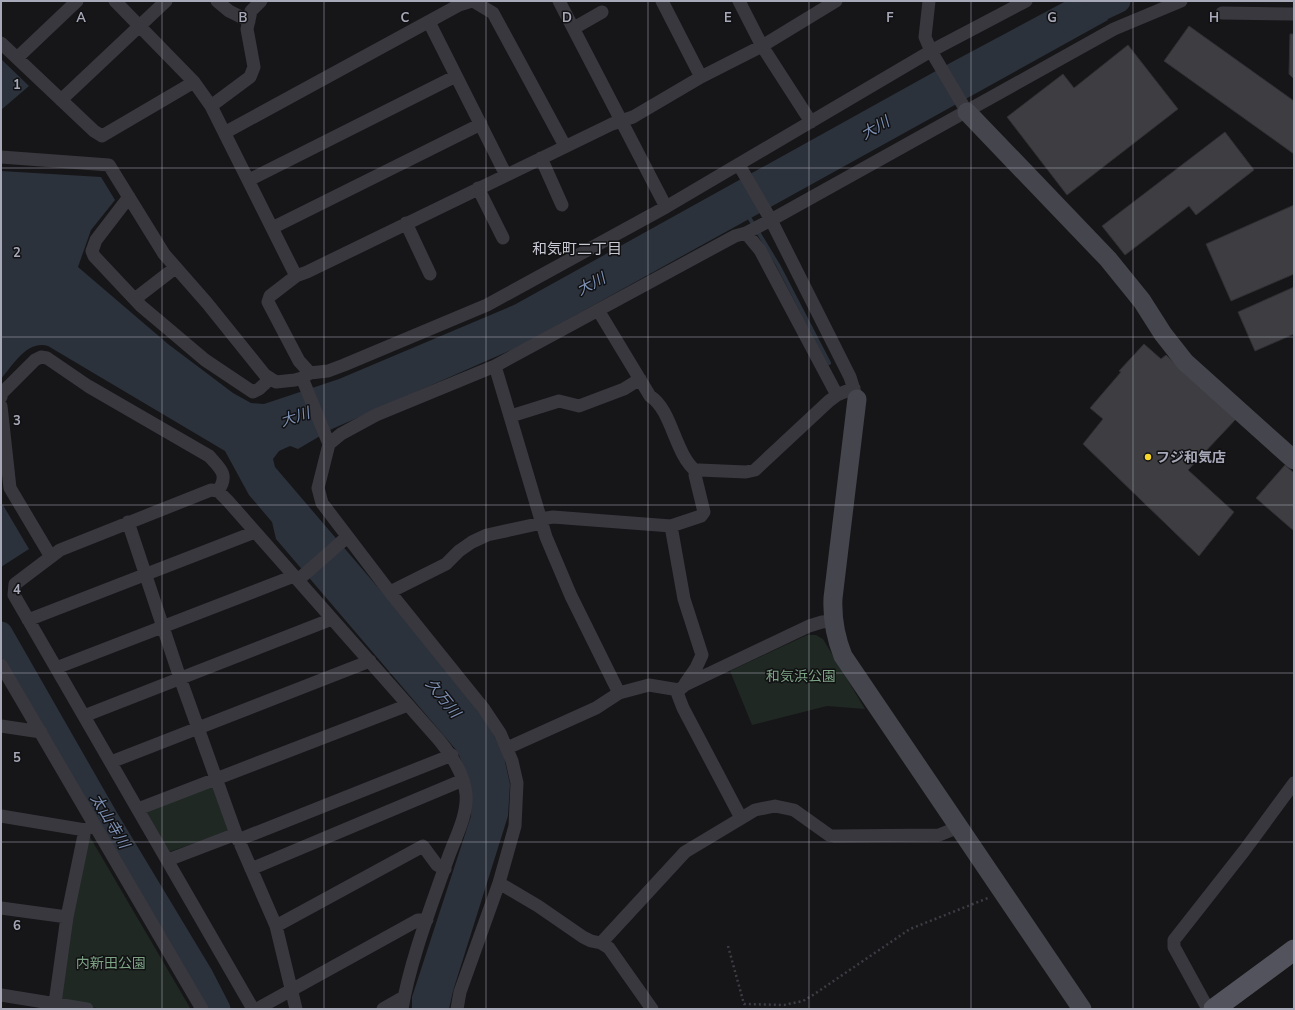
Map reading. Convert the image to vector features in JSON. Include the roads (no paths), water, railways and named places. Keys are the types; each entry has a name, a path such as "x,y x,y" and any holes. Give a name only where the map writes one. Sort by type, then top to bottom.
{"main road":[{"path":"1214,1009 1294,950"}],"street":[{"path":"17,58 76,1"},
{"path":"115,1 194,82 211,106 226,132 296,276"},
{"path":"61,100 166,1"},
{"path":"217,1 229,11 249,21"},
{"path":"211,106 250,77 254,67 247,29 251,11 261,1"},
{"path":"226,132 459,5 473,1 493,13 565,146"},
{"path":"559,1 666,207"},
{"path":"662,1 701,78"},
{"path":"739,1 762,46 811,122"},
{"path":"457,1009 460,992 498,883 515,826 517,812 516,784 512,761 500,733 484,709 390,592 345,539 322,503 318,488 329,441 299,361 268,302 270,296 296,276 565,146 633,117 701,78 762,46 836,1"},
{"path":"929,1 925,37 933,54 966,110 1108,259 1142,301 1163,334 1185,362 1294,460"},
{"path":"1,157 109,165 164,254 270,379 276,382 306,378 344,365 487,305 740,166 811,122 1026,1"},
{"path":"329,441 376,415 495,366 735,236 748,232 976,104 1114,29 1181,1"},
{"path":"574,28 602,12"},
{"path":"1222,13 1294,14"},
{"path":"429,22 506,175"},
{"path":"1,43 94,131 102,136 194,82"},
{"path":"249,180 456,76"},
{"path":"272,228 481,124"},
{"path":"541,158 562,205"},
{"path":"740,166 850,377 855,394 833,598 833,621 836,636 843,656 1082,1009"},
{"path":"478,188 503,238"},
{"path":"129,197 93,247 92,251 98,261 142,306 205,360 253,392 260,389 270,379"},
{"path":"406,223 430,274"},
{"path":"748,232 760,250 838,395"},
{"path":"140,295 175,268"},
{"path":"598,310 640,380 663,411 688,465 697,472"},
{"path":"1,397 2,393 35,360 41,357 47,358 88,386 209,456 222,471 224,477 223,483 218,491"},
{"path":"495,366 542,521 570,596 619,693"},
{"path":"511,416 559,401 579,406 624,389 640,380"},
{"path":"697,472 699,470 746,472 755,470 806,420 838,395 855,394"},
{"path":"1,406 6,495 51,556"},
{"path":"390,592 446,564 459,551 472,542 487,535 553,517 671,526 701,516 704,512 695,475 697,472"},
{"path":"254,1009 14,595 15,584 60,550 205,491 211,490 218,491 299,577 332,619 452,755 463,780 466,794 464,814 427,920 403,1003 383,1009"},
{"path":"128,522 180,678 237,837 276,926 296,1009"},
{"path":"671,526 684,598 702,655 712,666 719,669"},
{"path":"28,620 255,532"},
{"path":"56,668 299,577 345,539"},
{"path":"84,716 332,619"},
{"path":"507,748 596,708 619,693 649,685 682,688 810,626 822,622 833,621"},
{"path":"702,655 696,668 678,695 683,708 741,818"},
{"path":"111,762 370,661"},
{"path":"1,665 41,732 89,827 202,1009"},
{"path":"138,809 408,705"},
{"path":"1,726 41,732"},
{"path":"168,860 237,837 452,755"},
{"path":"251,868 463,780"},
{"path":"1208,1009 1174,946 1174,940 1244,851 1294,783"},
{"path":"601,943 685,852 755,810 775,806 794,810 828,835 834,836 939,835 959,827"},
{"path":"1,816 89,827"},
{"path":"55,1004 67,917 89,827"},
{"path":"276,926 424,846 437,865 445,869"},
{"path":"498,883 538,906 582,937 601,943 616,956 652,1009"},
{"path":"1,908 67,917"},
{"path":"257,1009 418,920 427,920"},
{"path":"1,995 87,1009"}],"water":[{"name":"久万川","path":"1066,1 1094,1 1108,20 518,347 332,429 298,449 290,446 279,451 273,459 275,467 423,640 490,727 504,757 510,784 508,816 453,991 449,1009 412,1009 412,997 471,816 471,798 468,782 464,767 457,751 276,539 272,522 249,495 225,451 48,346 40,345 27,350 1,379 1,171 101,177 115,200 91,230 78,267 168,344 233,393 251,403 264,404 339,379 514,305 952,62"},
{"path":"1,59 29,86 1,110"},
{"path":"3,505 29,549 1,567 1,506"}],"waterway":[{"name":"大川","path":"1072,23 1119,1"},
{"path":"747,214 778,265 829,363"},
{"name":"太山寺川","path":"1,633 108,820 202,976 219,1009"}],"place":[{"name":"フジ和気店","path":"1148,457"}],"district":[{"name":"和気町二丁目","path":"577,249"}],"park label":[{"name":"和気浜公園","path":"801,676"},
{"name":"内新田公園","path":"111,963"}]}
